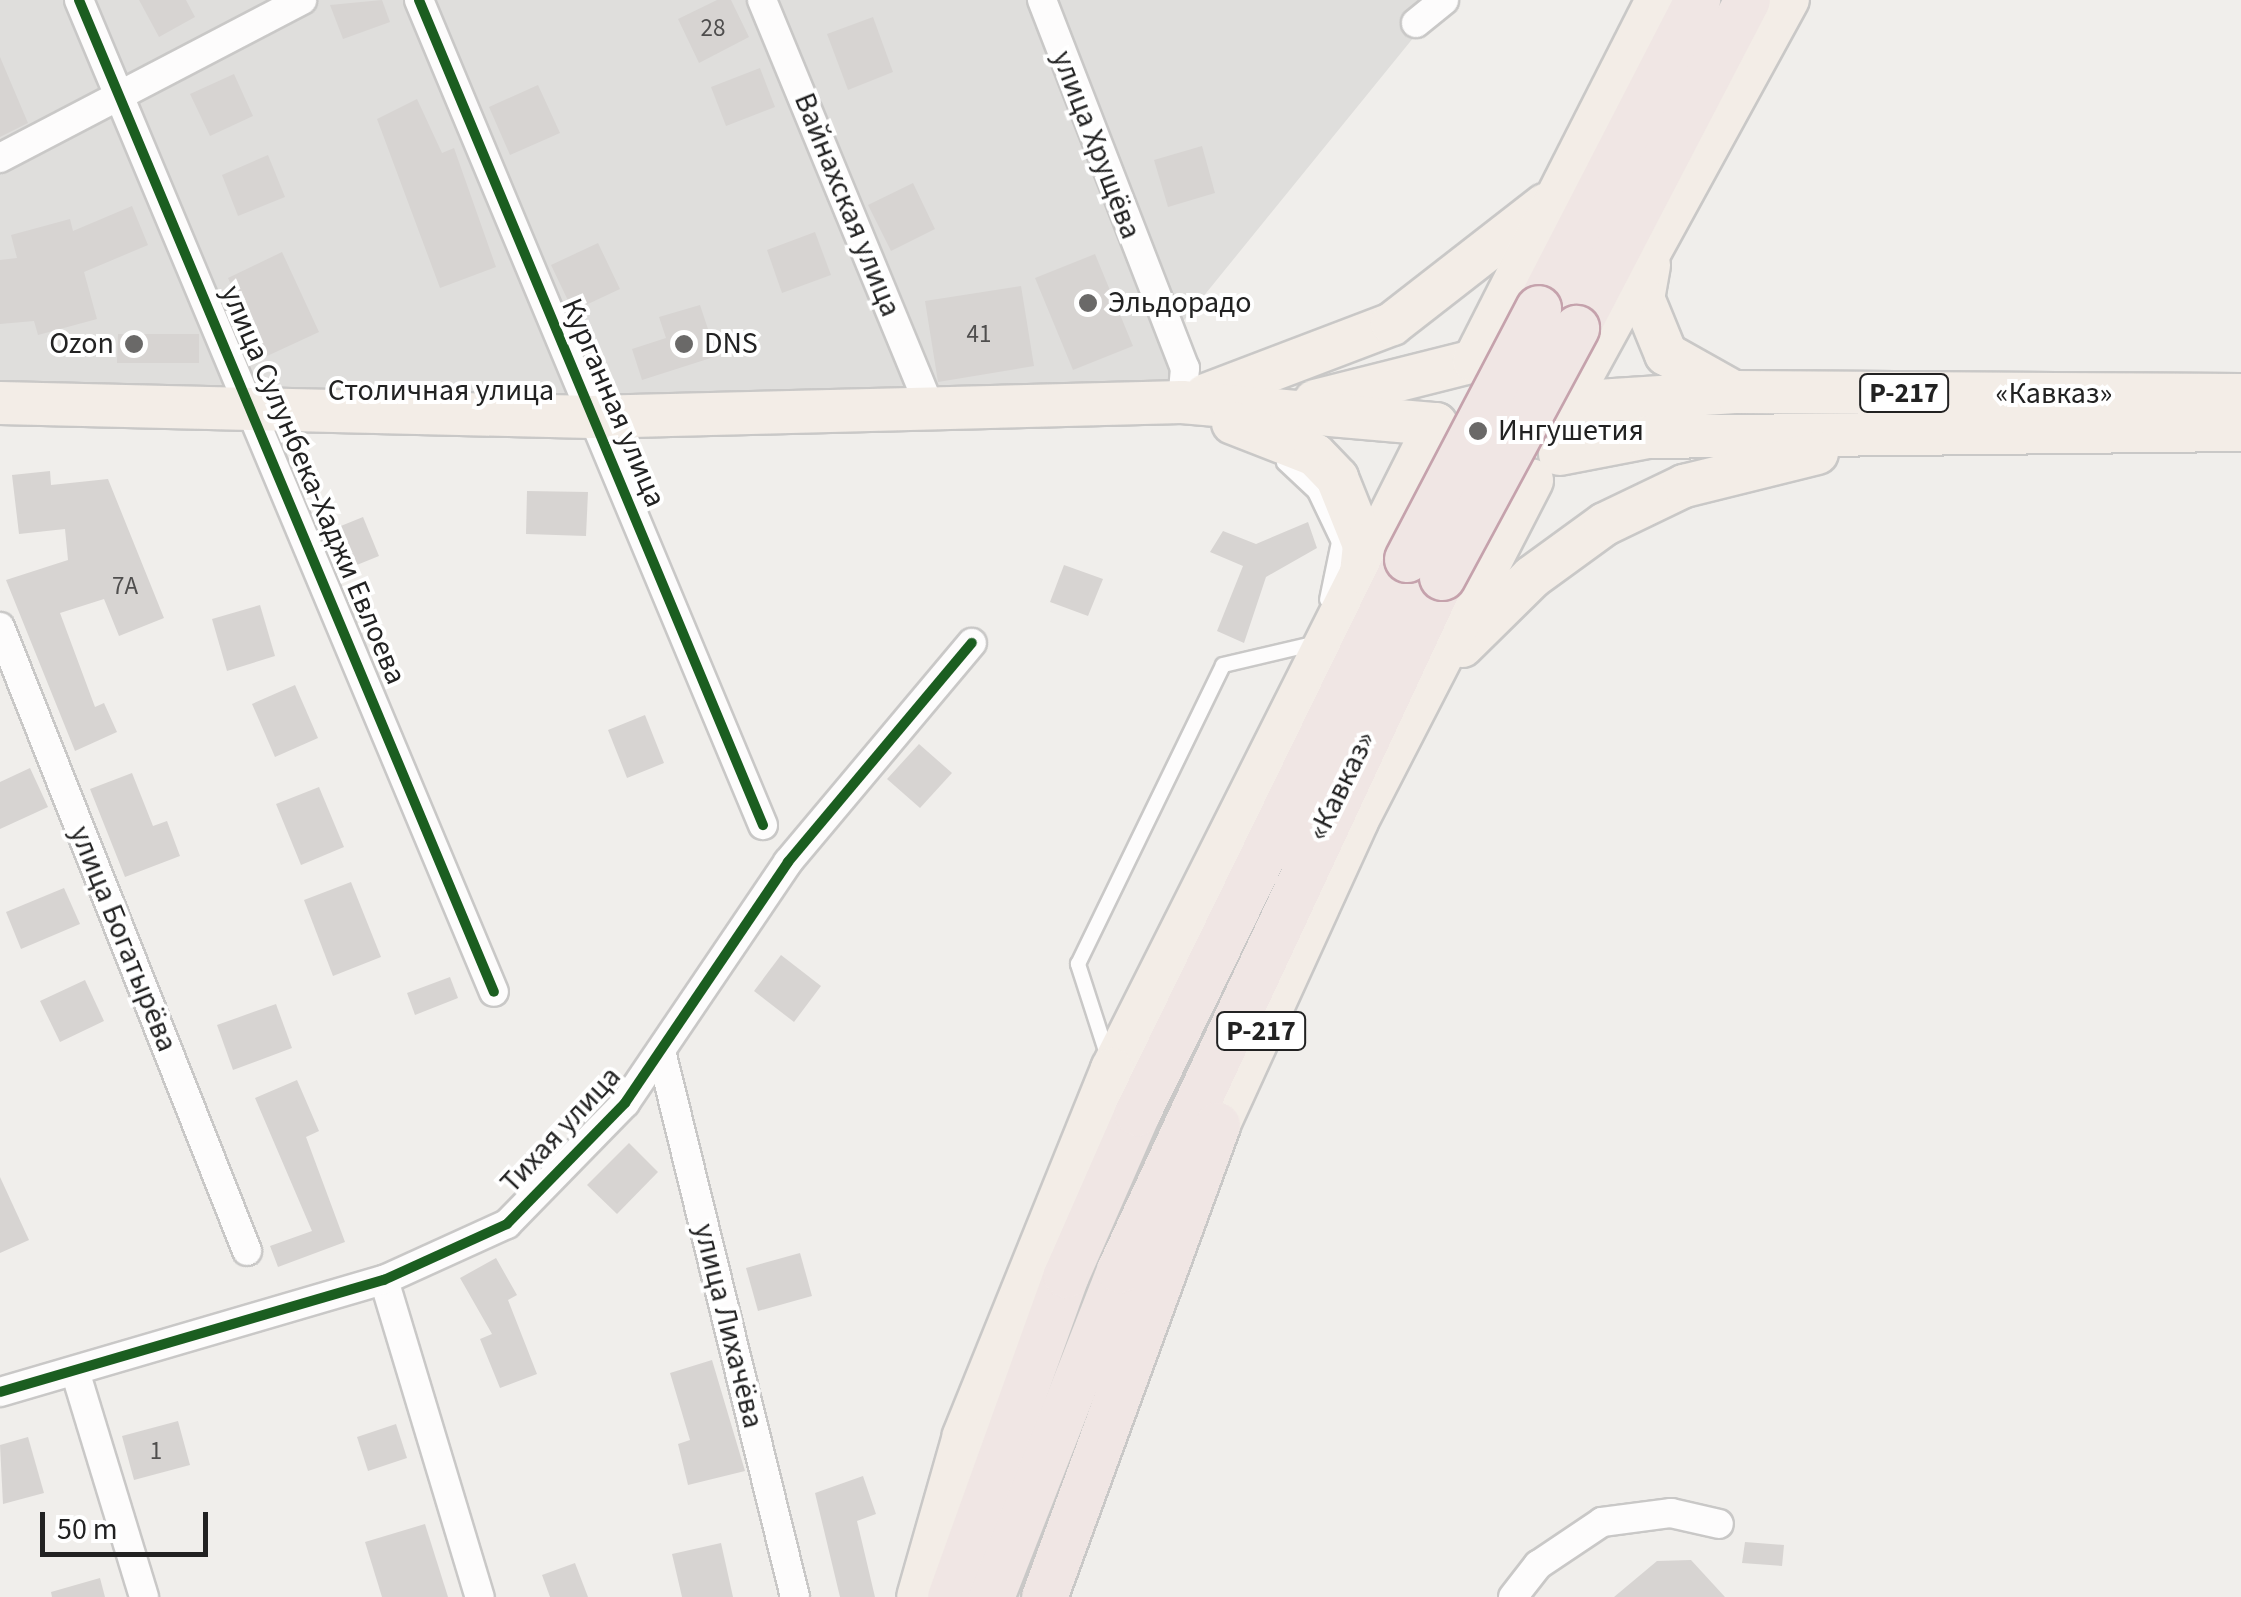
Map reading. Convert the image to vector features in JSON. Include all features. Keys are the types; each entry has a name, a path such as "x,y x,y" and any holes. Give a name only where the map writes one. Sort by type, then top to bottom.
{"highway":[{"name":"«Кавказ»","path":"1556,318 1696,0"},
{"name":"«Кавказ»","path":"950,1597 1066,1275 1137,1113 1556,318 1747,0"},
{"name":"«Кавказ»","path":"991,1597 1211,1062 1425,568"},
{"path":"1044,1597 1217,1125"}],"main road":[{"path":"918,1597 964,1436 1112,1069 1322,640 1360,578 1436,424 1446,386 1474,360 1657,0"},
{"name":"Р-217","path":"1567,403 1788,0"},
{"path":"1182,402 1283,372 1392,324 1561,191"},
{"name":"Р-217","path":"1652,250 1643,298 1651,330 1692,374 1735,392"},
{"path":"1226,405 1354,398 1474,360 1524,357 1556,380 1567,403 1546,467 1506,487 1469,478 1449,460 1436,424"},
{"name":"«Кавказ»","path":"1567,403 1735,392 2241,395"},
{"name":"Столичная улица","path":"0,403 259,414 591,417 1182,402"},
{"path":"1182,402 1436,424"},
{"path":"1182,402 1315,455 1356,514 1360,578"},
{"name":"Р-217","path":"1427,682 1532,576 1605,524 1684,486 1773,460 2000,426"},
{"name":"«Кавказ»","path":"1546,467 1682,436 2000,426 2241,430"},
{"name":"Р-217","path":"1024,1597 1217,1125 1427,682 1546,467"}],"street":[{"name":"улица Сулунбека-Хаджи Евлоева","path":"78,0 259,414 494,992"},
{"path":"0,158 302,0"},
{"name":"Курганная улица","path":"419,0 763,825"},
{"name":"Вайнахская улица","path":"762,0 931,410"},
{"name":"улица Хрущёва","path":"1042,0 1184,368 1182,402"},
{"path":"1416,23 1444,0"},
{"name":"улица Богатырёва","path":"0,627 247,1251"},
{"name":"Тихая улица","path":"0,1392 384,1280 507,1224 662,1055 788,862 972,643"},
{"name":"улица Лихачёва","path":"662,1055 795,1597"},
{"path":"384,1280 480,1597"},
{"path":"75,1371 144,1597"},
{"path":"1513,1597 1538,1564 1602,1522 1672,1513 1719,1524"}],"lane":[{"path":"1112,1069 1078,964 1223,664 1322,640 1339,542 1315,492 1301,473 1182,402"}],"shaded area":[{"path":"0,0 1444,0 1172,335 1182,402 0,403"}],"building":[{"path":"139,0 186,0 195,17 159,37"},
{"path":"382,0 390,22 343,39 330,5"},
{"path":"717,0 731,0 749,37 699,63 678,19"},
{"path":"873,17 893,72 848,90 827,34"},
{"path":"0,57 28,123 0,137"},
{"path":"760,68 775,107 726,126 711,87"},
{"path":"234,74 253,116 210,136 190,94"},
{"path":"538,85 560,133 510,155 489,107"},
{"path":"417,99 442,153 454,148 496,267 440,288 377,119"},
{"path":"1202,146 1215,193 1168,207 1154,160"},
{"path":"268,155 285,197 238,216 222,175"},
{"path":"913,183 935,229 891,251 868,205"},
{"path":"132,206 148,245 84,272 97,319 38,335 34,321 0,324 0,260 17,258 11,235 70,219 73,231"},
{"path":"815,232 831,275 782,293 767,250"},
{"path":"598,243 620,289 573,311 551,265"},
{"path":"282,252 319,332 265,357 228,278"},
{"path":"1095,254 1133,346 1073,370 1035,278"},
{"path":"1021,286 1034,366 938,382 925,301"},
{"path":"700,305 717,356 642,380 632,349 666,338 659,317"},
{"path":"118,334 199,334 199,363 117,363"},
{"path":"50,471 51,485 108,479 164,618 119,636 104,599 60,613 95,707 104,703 117,732 75,751 6,580 68,560 65,529 19,534 12,475"},
{"path":"527,491 588,492 586,536 526,534"},
{"path":"363,517 379,556 342,571 326,532"},
{"path":"1308,522 1317,548 1266,577 1244,643 1217,631 1243,566 1210,552 1223,531 1256,544"},
{"path":"1064,565 1103,579 1088,616 1050,602"},
{"path":"260,605 275,656 227,671 212,619"},
{"path":"295,685 318,738 275,757 252,704"},
{"path":"645,715 664,763 627,778 608,730"},
{"path":"919,744 952,773 920,808 887,779"},
{"path":"30,768 48,807 0,829 0,782"},
{"path":"132,773 153,826 167,821 180,856 125,877 90,789"},
{"path":"319,787 344,847 301,865 276,804"},
{"path":"351,882 381,957 333,976 304,900"},
{"path":"64,888 80,924 21,949 6,912"},
{"path":"781,955 821,986 794,1022 754,991"},
{"path":"450,977 458,998 415,1015 407,993"},
{"path":"85,980 104,1021 60,1042 40,1001"},
{"path":"276,1004 292,1048 233,1070 217,1025"},
{"path":"297,1080 319,1131 306,1137 345,1242 278,1267 270,1246 312,1231 255,1098"},
{"path":"629,1143 658,1172 617,1214 587,1185"},
{"path":"0,1177 29,1240 0,1253"},
{"path":"800,1253 812,1296 758,1311 746,1268"},
{"path":"496,1258 517,1295 508,1300 537,1374 500,1388 480,1339 492,1334 460,1278"},
{"path":"712,1360 745,1471 688,1485 678,1444 690,1440 670,1373"},
{"path":"178,1421 190,1465 134,1480 122,1436"},
{"path":"396,1424 407,1458 368,1471 357,1437"},
{"path":"28,1437 44,1493 3,1504 0,1445"},
{"path":"863,1476 876,1514 857,1521 875,1597 840,1597 815,1493"},
{"path":"425,1524 448,1597 382,1597 365,1542"},
{"path":"1745,1542 1784,1545 1782,1566 1742,1563"},
{"path":"721,1543 733,1597 682,1597 672,1554"},
{"path":"1691,1560 1725,1597 1614,1597 1657,1561"},
{"path":"575,1563 588,1597 550,1597 542,1575"},
{"path":"100,1578 105,1597 52,1597 51,1592"}],"cycle path":[{"path":"79,0 494,992"},
{"path":"419,0 763,825"},
{"path":"0,1392 384,1280 507,1224 625,1103 788,862 972,643"}],"place":[{"name":"Эльдорадо","path":"1088,303"},
{"name":"Ozon","path":"134,344"},
{"name":"DNS","path":"684,344"},
{"name":"Ингушетия","path":"1478,431"}]}
